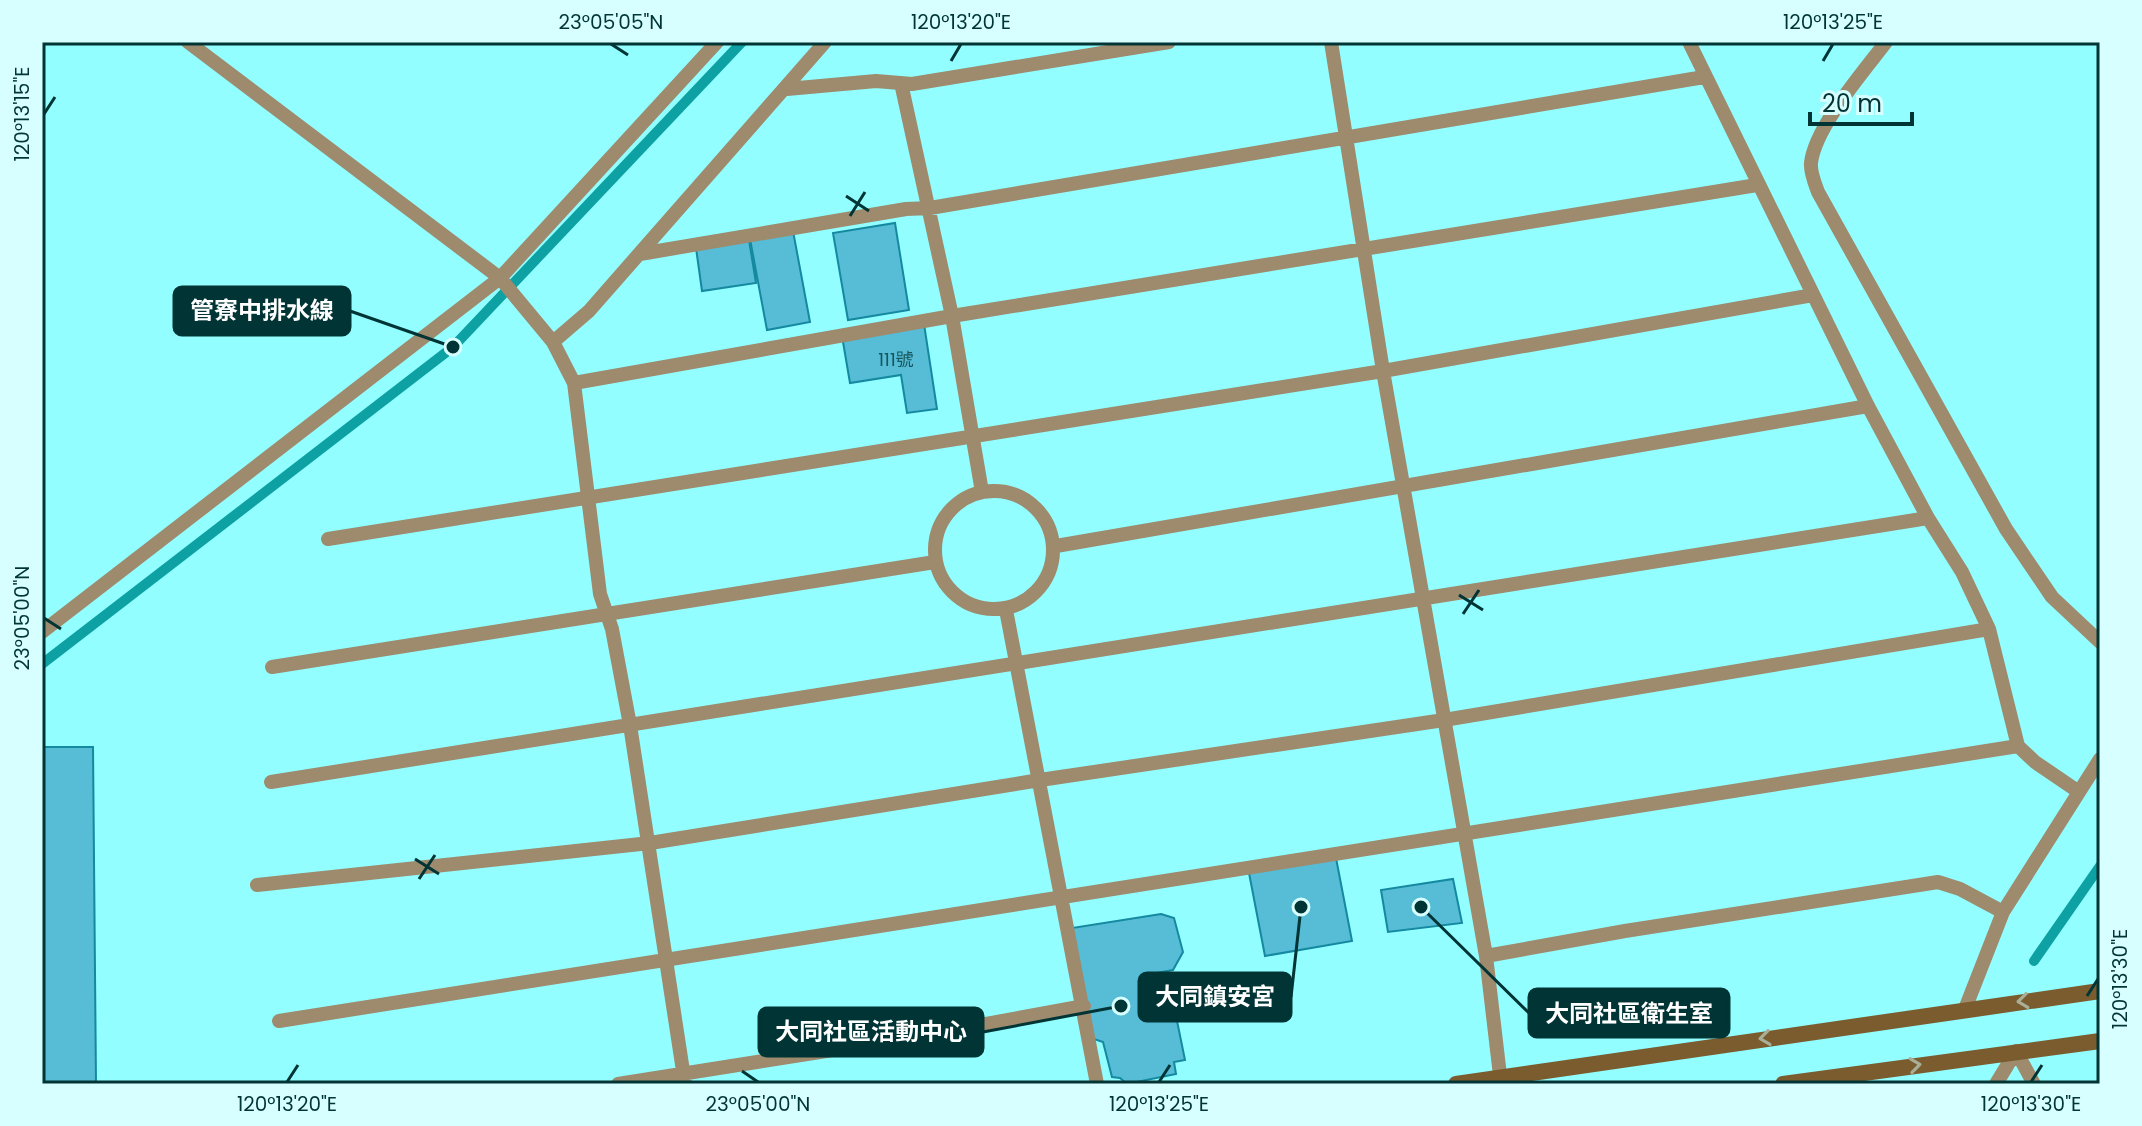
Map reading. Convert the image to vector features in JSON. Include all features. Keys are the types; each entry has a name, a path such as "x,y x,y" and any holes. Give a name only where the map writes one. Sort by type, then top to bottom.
{"main road":[{"path":"1456,1084 2100,991"},
{"path":"1783,1084 2100,1041"}],"lane":[{"path":"188,42 500,278 553,342 574,383 600,594 630,725 684,1078"},
{"path":"42,632 500,278 717,42"},
{"path":"553,342 589,311 787,89 825,42"},
{"path":"787,89 876,81 912,84 1169,42"},
{"path":"1331,42 1383,371 1486,956 1500,1080"},
{"path":"1689,42 1868,406 1928,518 1962,572 1989,629 2018,746 2035,762 2079,792"},
{"path":"1886,42 1849,89 1817,141 1810,165 1818,192 2006,529 2052,597 2100,642"},
{"path":"640,254 1345,140 1704,77"},
{"path":"901,83 952,316 982,492"},
{"path":"574,383 952,316 1757,185"},
{"path":"328,539 1383,371 1813,295"},
{"path":"1056,546 1868,406"},
{"path":"1001,490 1031,503 1048,522 1056,546 1050,571 1037,593 1006,610 974,607 948,588 935,562 935,533 949,510 965,498 982,492 1001,490"},
{"path":"271,782 1928,518"},
{"path":"272,667 935,562"},
{"path":"1006,610 1097,1084"},
{"path":"257,885 650,843 1040,780 1444,720 1989,629"},
{"path":"279,1021 2018,746"},
{"path":"1965,1009 2003,912 2100,759"},
{"path":"1486,956 1938,882 1960,889 2003,912"},
{"path":"618,1084 684,1078 1084,1006"},
{"path":"1996,1084 2016,1051"},
{"path":"2016,1051 2034,1084"}],"building":[{"path":"895,223 909,310 848,320 833,233"},
{"path":"793,231 810,322 767,330 750,239"},
{"path":"749,240 756,283 702,291 696,248"},
{"path":"924,324 937,409 907,413 901,375 850,383 842,336"},
{"path":"42,747 93,747 96,1084 42,1084"},
{"path":"1336,858 1352,941 1265,956 1249,873"},
{"path":"1453,879 1462,923 1388,932 1381,890"},
{"path":"1161,914 1174,918 1183,952 1173,970 1151,974 1161,1019 1176,1016 1185,1060 1174,1062 1176,1074 1127,1084 1120,1078 1112,1077 1103,1042 1091,1038 1072,928"}],"waterway":[{"path":"42,664 453,347 742,42"},
{"path":"2034,961 2100,866"}],"place":[{"name":"管寮中排水線","path":"453,347"},
{"name":"大同鎮安宮","path":"1301,907"},
{"name":"大同社區衛生室","path":"1421,907"},
{"name":"大同社區活動中心","path":"1121,1006"}]}
